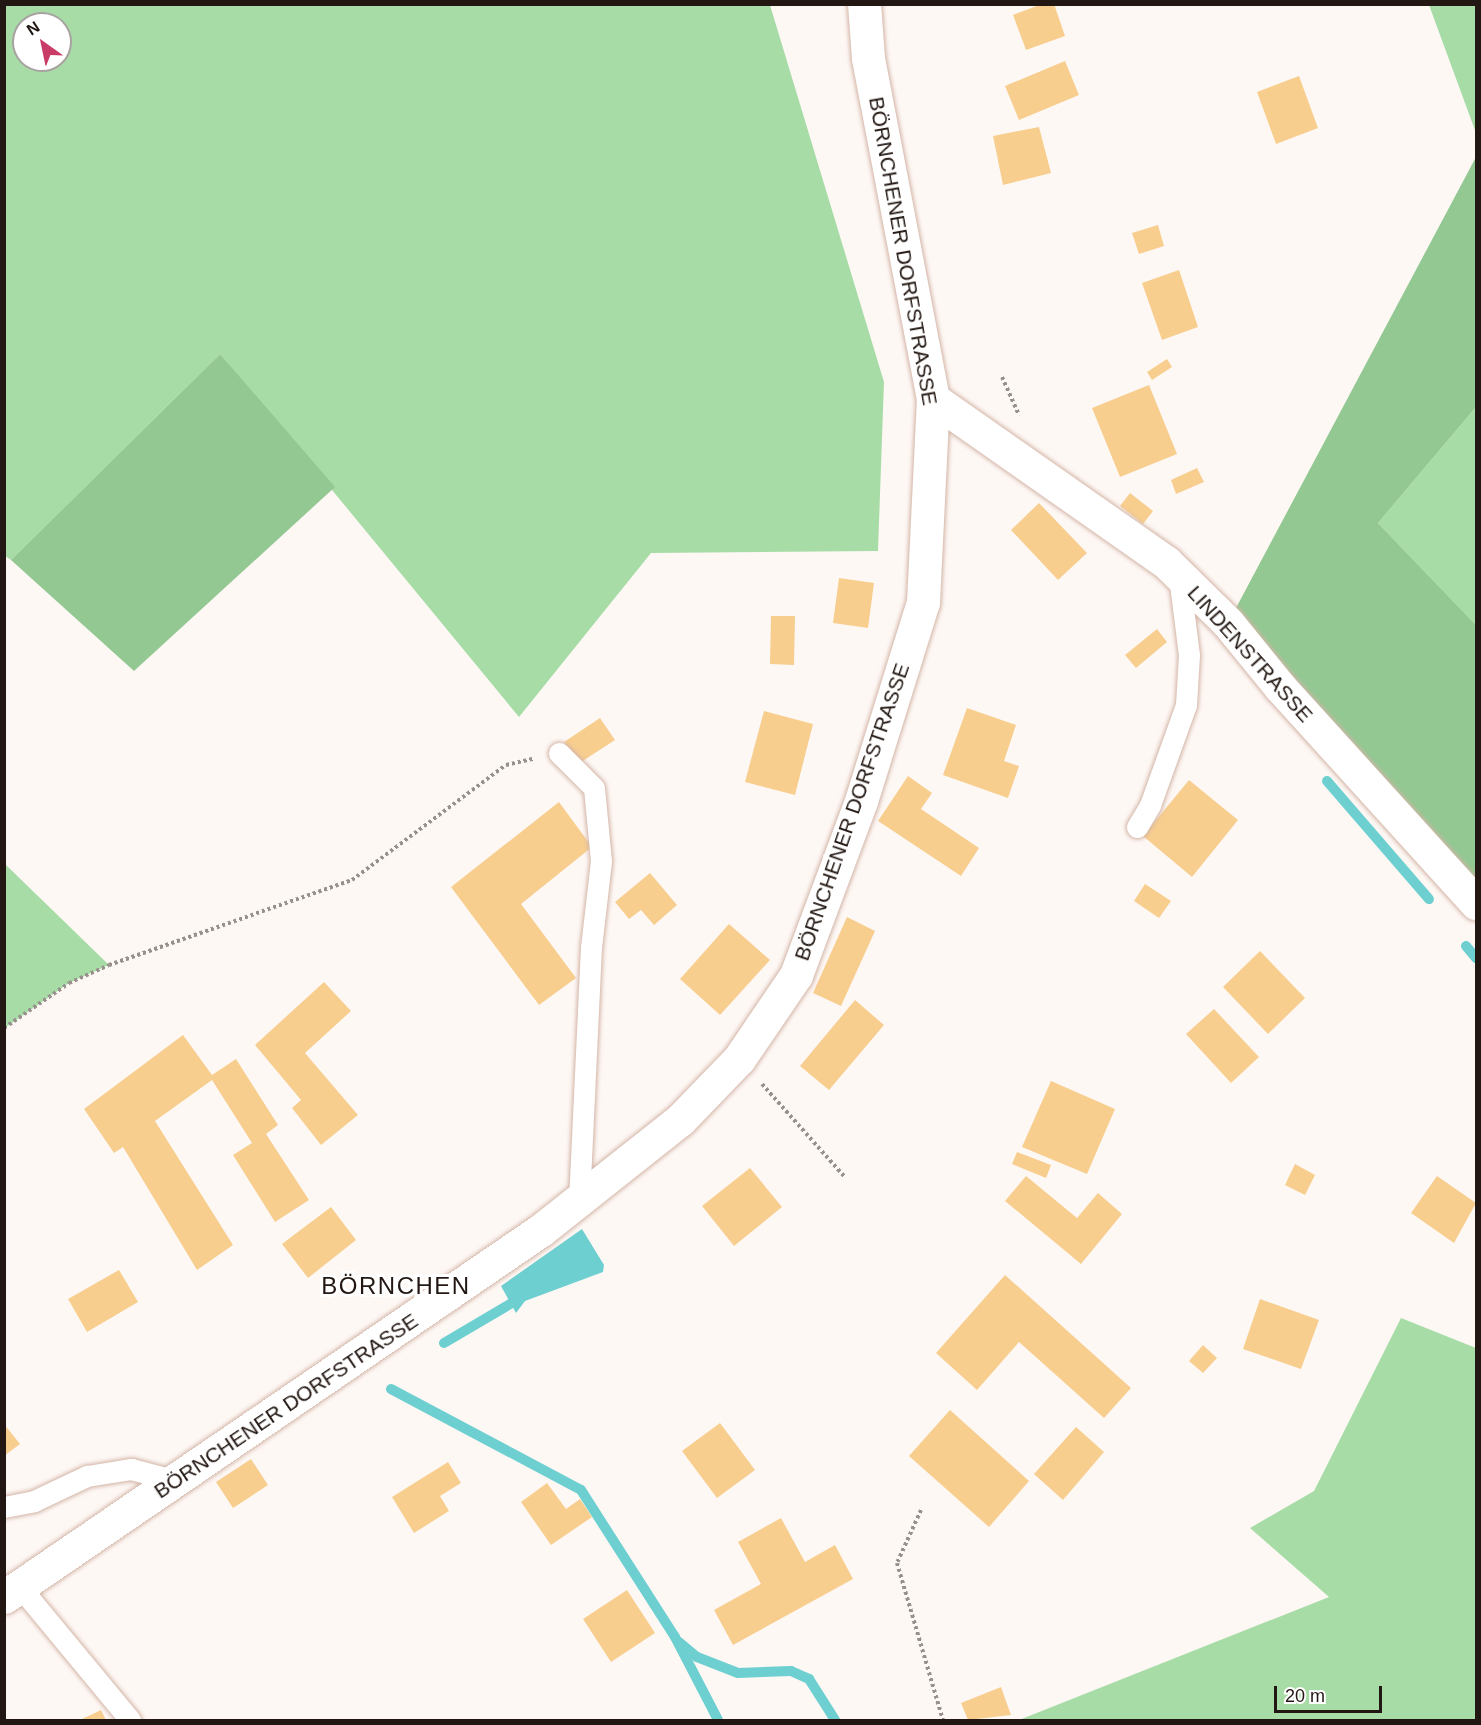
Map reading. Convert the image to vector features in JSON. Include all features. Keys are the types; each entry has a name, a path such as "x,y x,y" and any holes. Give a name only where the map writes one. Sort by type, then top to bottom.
{"street":[{"name":"BÖRNCHENER DORFSTRASSE","path":"12,1592 172,1480 392,1337 579,1200 680,1120 739,1059 796,975 861,801 923,602 933,399 868,58 864,4"},
{"name":"LINDENSTRASSE","path":"933,399 1179,576 1228,623 1280,687 1476,903"}],"lane":[{"path":"1137,827 1150,805 1186,705 1189,655 1179,576"},
{"path":"559,753 594,788 601,861 591,947 579,1200"},
{"path":"4,1507 34,1501 87,1476 131,1469 172,1480"},
{"path":"12,1592 130,1720"}],"path":[{"path":"4,1028 69,983 109,964 352,880 506,765 559,753"},
{"path":"739,1059 845,1177"},
{"path":"921,1510 897,1563 944,1720"}],"green space":[{"path":"5,5 770,5 884,382 878,551 651,553 519,717 220,354 11,560 5,556"},
{"path":"1429,5 1476,5 1476,133"},
{"path":"1476,157 1476,407 1378,523 1476,625 1476,903 1228,623"},
{"path":"220,354 335,487 134,671 11,560"},
{"path":"1476,407 1476,625 1378,523"},
{"path":"5,864 109,965 69,983 5,1028"},
{"path":"1401,1318 1476,1348 1476,1720 1019,1720 1329,1597 1250,1528 1314,1491"}],"water":[{"path":"582,1229 604,1265 603,1272 525,1301 516,1313 501,1286"}],"building":[{"path":"1042,4 1054,4 1065,36 1026,50 1013,15"},
{"path":"1065,61 1079,95 1019,120 1005,86"},
{"path":"1299,76 1318,128 1276,144 1257,92"},
{"path":"1039,127 1051,173 1003,185 993,136"},
{"path":"1158,225 1164,246 1139,254 1132,233"},
{"path":"1179,270 1198,327 1162,340 1142,283"},
{"path":"1167,359 1172,367 1152,380 1147,372"},
{"path":"1149,385 1177,454 1120,477 1092,408"},
{"path":"1197,468 1204,482 1176,494 1171,480"},
{"path":"1130,493 1153,511 1143,524 1120,506"},
{"path":"1039,503 1087,553 1058,580 1011,530"},
{"path":"839,578 874,583 868,628 833,623"},
{"path":"771,616 795,616 794,665 770,664"},
{"path":"1157,629 1167,642 1136,668 1125,655"},
{"path":"967,708 1016,725 1004,761 1019,766 1008,798 943,775"},
{"path":"764,711 813,724 795,795 745,782"},
{"path":"600,718 615,740 578,764 564,742"},
{"path":"908,776 932,793 921,809 979,848 961,876 878,821"},
{"path":"1189,780 1238,820 1192,877 1143,836"},
{"path":"559,802 592,847 521,904 576,978 539,1005 451,887"},
{"path":"650,873 677,905 654,925 641,910 629,919 615,902"},
{"path":"1145,884 1171,901 1159,918 1134,901"},
{"path":"847,917 875,931 841,1006 813,993"},
{"path":"729,924 770,960 720,1015 680,979"},
{"path":"1260,951 1305,998 1268,1034 1223,987"},
{"path":"324,982 351,1011 305,1053 358,1115 321,1145 292,1108 301,1100 255,1045"},
{"path":"855,1000 884,1025 829,1090 800,1066"},
{"path":"1214,1009 1259,1057 1231,1083 1186,1034"},
{"path":"183,1035 212,1075 236,1059 278,1125 266,1134 309,1200 275,1222 233,1155 252,1143 212,1080 155,1121 233,1245 197,1270 123,1147 114,1153 84,1109"},
{"path":"1051,1081 1115,1109 1087,1174 1022,1147"},
{"path":"1017,1152 1051,1165 1046,1178 1012,1164"},
{"path":"1295,1164 1315,1175 1305,1195 1285,1185"},
{"path":"750,1168 782,1207 734,1246 702,1206"},
{"path":"1026,1176 1077,1218 1098,1193 1122,1214 1081,1264 1005,1201"},
{"path":"1437,1176 1476,1203 1454,1243 1411,1213"},
{"path":"331,1207 356,1240 308,1278 282,1244"},
{"path":"119,1270 138,1302 87,1332 68,1299"},
{"path":"1005,1275 1131,1388 1104,1418 1019,1342 977,1390 936,1353"},
{"path":"1260,1299 1319,1320 1301,1369 1243,1349"},
{"path":"1203,1345 1217,1358 1203,1373 1189,1361"},
{"path":"950,1410 1029,1481 989,1527 909,1456"},
{"path":"720,1423 755,1470 717,1498 682,1451"},
{"path":"4,1424 20,1444 4,1456"},
{"path":"1076,1427 1104,1452 1063,1500 1034,1474"},
{"path":"251,1459 268,1485 233,1508 216,1482"},
{"path":"448,1462 461,1483 440,1496 449,1511 414,1533 392,1497"},
{"path":"547,1483 566,1509 580,1499 592,1517 551,1545 521,1502"},
{"path":"781,1518 805,1562 835,1545 853,1579 733,1645 714,1610 761,1584 738,1542"},
{"path":"627,1590 655,1633 611,1662 583,1619"},
{"path":"1001,1687 1011,1715 968,1720 961,1703"},
{"path":"101,1710 106,1720 80,1720"}],"waterway":[{"path":"1327,781 1429,899"},
{"path":"1466,946 1476,958"},
{"path":"444,1343 522,1297"},
{"path":"391,1389 581,1490 675,1637 718,1720"},
{"path":"679,1642 697,1657 738,1673 791,1671 809,1679 835,1720"}],"district":[{"name":"BÖRNCHEN","path":"396,1286"}]}
